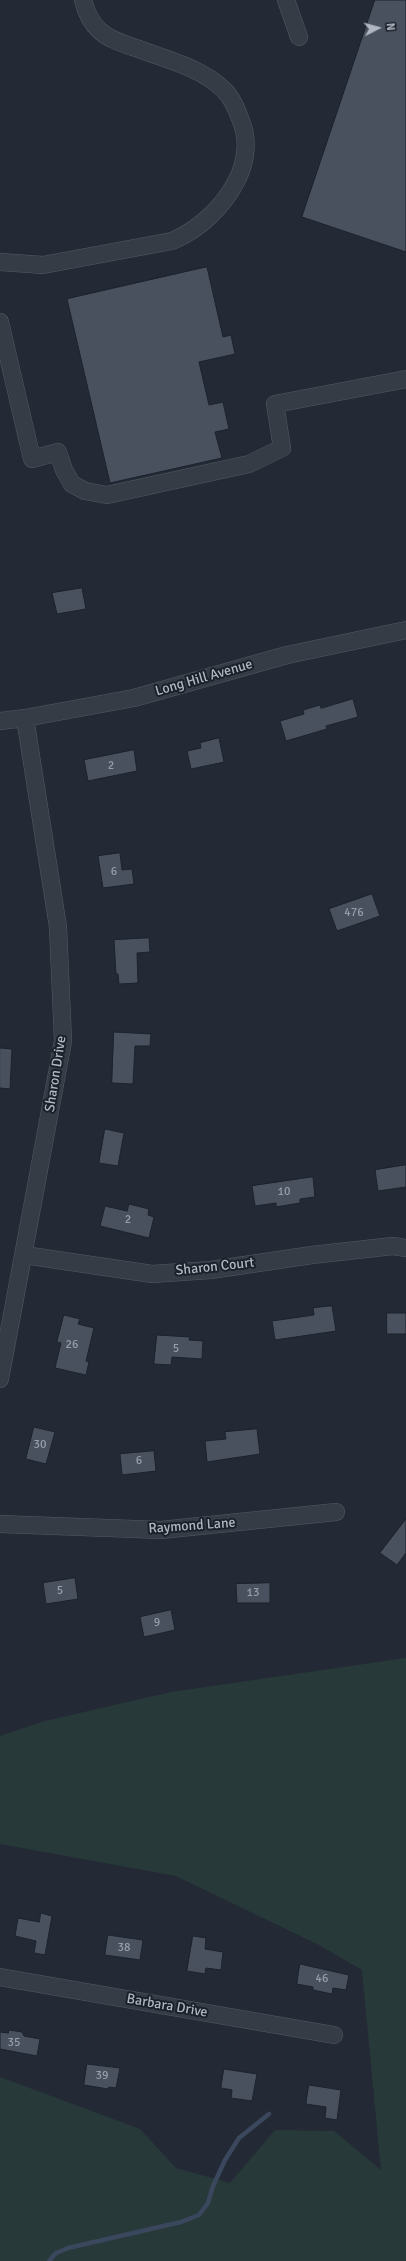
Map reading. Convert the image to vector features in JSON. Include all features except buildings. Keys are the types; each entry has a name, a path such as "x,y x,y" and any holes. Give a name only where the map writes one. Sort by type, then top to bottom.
{"street":[{"path":"0,262 43,265 172,241 182,237 204,221 224,200 233,188 243,166 246,146 242,124 232,100 224,90 191,69 107,36 93,23 83,0"},
{"path":"286,0 299,37"},
{"path":"0,322 32,458 58,452 64,470 72,484 95,494 122,493 249,464 282,448 275,404 406,378"},
{"name":"Long Hill Avenue","path":"0,721 25,718 134,698 286,655 406,630"},
{"name":"Sharon Drive","path":"0,1379 63,1041 58,927 25,718"},
{"name":"Sharon Court","path":"24,1255 152,1274 211,1270 312,1255 386,1247 406,1248"},
{"name":"Raymond Lane","path":"0,1524 161,1530 336,1512"},
{"name":"Barbara Drive","path":"0,1977 334,2035"}],"shaded area":[{"path":"406,1658 406,2261 0,2261 0,2077 140,2129 176,2168 230,2183 275,2130 334,2131 381,2170 362,1970 321,1946 176,1876 0,1844 0,1736 45,1721 171,1692"}],"waterway":[{"path":"49,2261 56,2253 68,2248 181,2222 199,2215 208,2203 213,2186 225,2160 239,2138 269,2114"}]}
